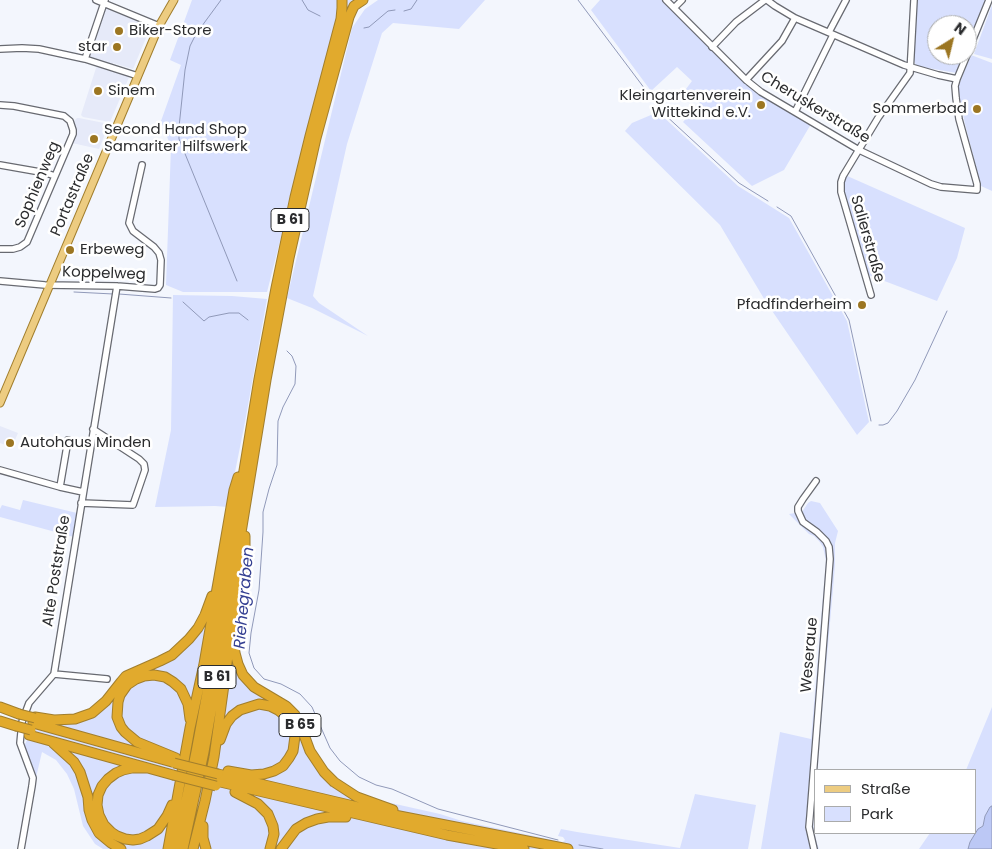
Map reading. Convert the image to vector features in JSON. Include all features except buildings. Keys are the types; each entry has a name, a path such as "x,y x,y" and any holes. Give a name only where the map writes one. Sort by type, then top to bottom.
{"highway":[{"name":"B 61","path":"183,849 206,743 266,380 289,258 316,138 347,26 352,10 363,0"},
{"path":"347,26 359,9 372,0"},
{"name":"B 61","path":"176,849 208,685 276,288 295,197 323,83 341,20 341,3"},
{"path":"168,849 190,728 204,664 234,490 248,448"},
{"name":"B 65","path":"246,504 245,554 234,621 235,653 238,664 243,675 254,687 286,706 295,715 310,751 324,772 334,782 357,797 393,810 461,826 478,832 568,849"},
{"path":"0,712 17,722 32,725 54,720 75,720 92,713 106,701 126,676 172,655 189,639 198,628 211,601 219,577"},
{"path":"193,849 214,757 234,621"},
{"path":"174,767 124,732 117,717 120,694 127,685 136,679 154,675 165,677 181,689 186,697 190,728"},
{"path":"214,757 226,724 232,716 249,706 259,704 270,706 283,714 292,726 295,736 293,752 283,766 264,774 217,777"},
{"path":"0,708 17,722"},
{"path":"0,722 17,722 32,725 174,767 447,834 524,849"},
{"path":"32,725 74,762 80,772 88,797 92,820 99,833 122,849"},
{"path":"51,741 148,768"},
{"path":"174,767 132,768 116,773 108,779 98,794 97,805 99,815 104,825 111,832 125,839 140,839 158,829 167,816 178,791"},
{"path":"217,777 393,810"},
{"path":"217,777 235,792 258,804 268,814 274,834 270,849"},
{"path":"217,777 478,832"},
{"path":"235,792 418,832 447,834"},
{"path":"205,801 202,831 206,849"},
{"path":"281,849 296,829 306,823 328,817 346,817"}],"main road":[{"name":"Portastraße","path":"0,403 159,26 174,0"}],"street":[{"path":"96,0 159,26"},
{"name":"Cheruskerstraße","path":"666,0 746,80 761,92 859,150 931,184 946,188 977,190 959,119 955,86 957,79"},
{"path":"674,8 682,0"},
{"path":"712,47 736,22 766,0 795,18 911,68 938,76 957,79 963,65"},
{"path":"795,112 846,0"},
{"name":"Salierstraße","path":"871,295 840,187 843,176 883,110 910,73 914,0"},
{"path":"977,30 989,0"},
{"path":"85,59 104,2"},
{"path":"746,80 782,41 795,18"},
{"path":"0,49 39,49 85,59 138,76"},
{"name":"Sophienweg","path":"0,104 64,116 70,121 73,130 73,134 27,242 13,249 0,249"},
{"name":"Koppelweg","path":"49,285 158,288 160,285 161,260 159,253 154,247 132,232 130,227 142,164"},
{"path":"0,165 55,176"},
{"path":"0,281 49,285"},
{"name":"Alte Poststraße","path":"54,674 117,286"},
{"path":"81,503 133,505 145,470 144,464 139,459 93,429"},
{"path":"60,487 68,440"},
{"path":"0,470 83,492"},
{"name":"Weseraue","path":"814,849 810,837 810,816 830,559 829,547 826,541 803,522 798,507 816,481"},
{"path":"20,849 33,778 20,743 22,722 29,703 54,674 107,679"}],"shaded area":[{"path":"105,8 151,26 133,69 113,63 112,66 89,58"},
{"path":"98,65 130,75 110,122 81,115"},
{"path":"77,118 109,124 99,149 72,143 73,122"},
{"path":"0,426 18,433 11,449 0,443"},
{"path":"992,806 992,849 968,849 978,829 983,826 985,816"}],"green space":[{"path":"192,0 358,0 338,15 267,292 183,292 166,285 171,147 161,121 181,65 170,60"},
{"path":"378,0 485,0 459,29 393,23 382,33 347,144 313,296 319,303 368,336 312,308 287,298 352,28 365,9"},
{"path":"600,0 664,0 744,80 811,124 784,170 752,186 683,122 700,103 686,89 692,81 677,67 651,91 591,10"},
{"path":"914,0 991,0 977,30 977,15 927,15 927,65 961,65 957,73 916,66 913,56"},
{"path":"992,5 992,59 977,55 977,46"},
{"name":"Sommerbad","path":"977,57 992,63 992,191 981,186 965,124 958,87 967,65 977,65"},
{"path":"658,112 738,186 789,218 847,321 869,422 857,435 766,302 720,225 625,131 632,123"},
{"path":"845,175 965,228 957,258 937,301 866,274 845,200 842,181"},
{"path":"173,295 232,296 267,299 228,507 155,507 171,430"},
{"path":"23,500 77,513 74,537 0,517 2,505 20,510"},
{"path":"811,501 820,503 838,531 835,543 835,565 817,769 814,769 814,834 819,849 761,849 780,732 811,739 826,561 823,547 819,541 789,514 802,512"},
{"path":"213,580 246,588 238,635 238,653 242,666 251,679 296,709 319,760 332,774 363,796 462,821 563,842 565,840 563,837 558,836 561,829 680,848 695,794 756,805 748,849 103,849 95,844 83,826 74,789 67,774 56,760 42,752 34,786 35,777 25,752 25,744 35,713 45,716 74,716 92,709 102,700 120,677 160,658 173,649 194,629 207,604"},
{"path":"992,707 992,806 985,816 983,826 977,831 977,769 966,769"},
{"path":"929,834 975,834 968,849 919,849"}],"waterway":[{"path":"221,0 196,34 190,46 185,70 179,139 237,281"},
{"path":"302,0 308,10 320,16"},
{"path":"404,11 411,9 417,0"},
{"path":"578,0 663,113 739,183 768,201"},
{"path":"364,28 369,27 388,11 395,10"},
{"path":"777,207 791,216 849,320 871,421"},
{"name":"Riehegraben","path":"74,292 113,294"},
{"name":"Riehegraben","path":"119,294 171,298"},
{"name":"Riehegraben","path":"183,302 204,321 209,317 229,313 239,313 248,320"},
{"path":"879,425 888,423 897,411 915,380 947,311"},
{"name":"Riehegraben","path":"287,351 292,356 296,366 295,384 278,421 277,465 263,512 259,590 249,653 254,668 264,679 281,684 300,694 312,707 330,748 340,761 359,777 438,809 558,840"},
{"name":"Riehegraben","path":"579,845 603,849"}],"place":[{"name":"Biker-Store","path":"119,31"},
{"name":"star","path":"117,47"},
{"name":"Sinem","path":"98,91"},
{"name":"Kleingartenverein Wittekind e.V.","path":"761,105"},
{"name":"Sommerbad","path":"977,109"},
{"name":"Second Hand Shop Samariter Hilfswerk","path":"94,139"},
{"name":"Erbeweg","path":"70,250"},
{"name":"Pfadfinderheim","path":"862,305"},
{"name":"Autohaus Minden","path":"10,443"}]}
